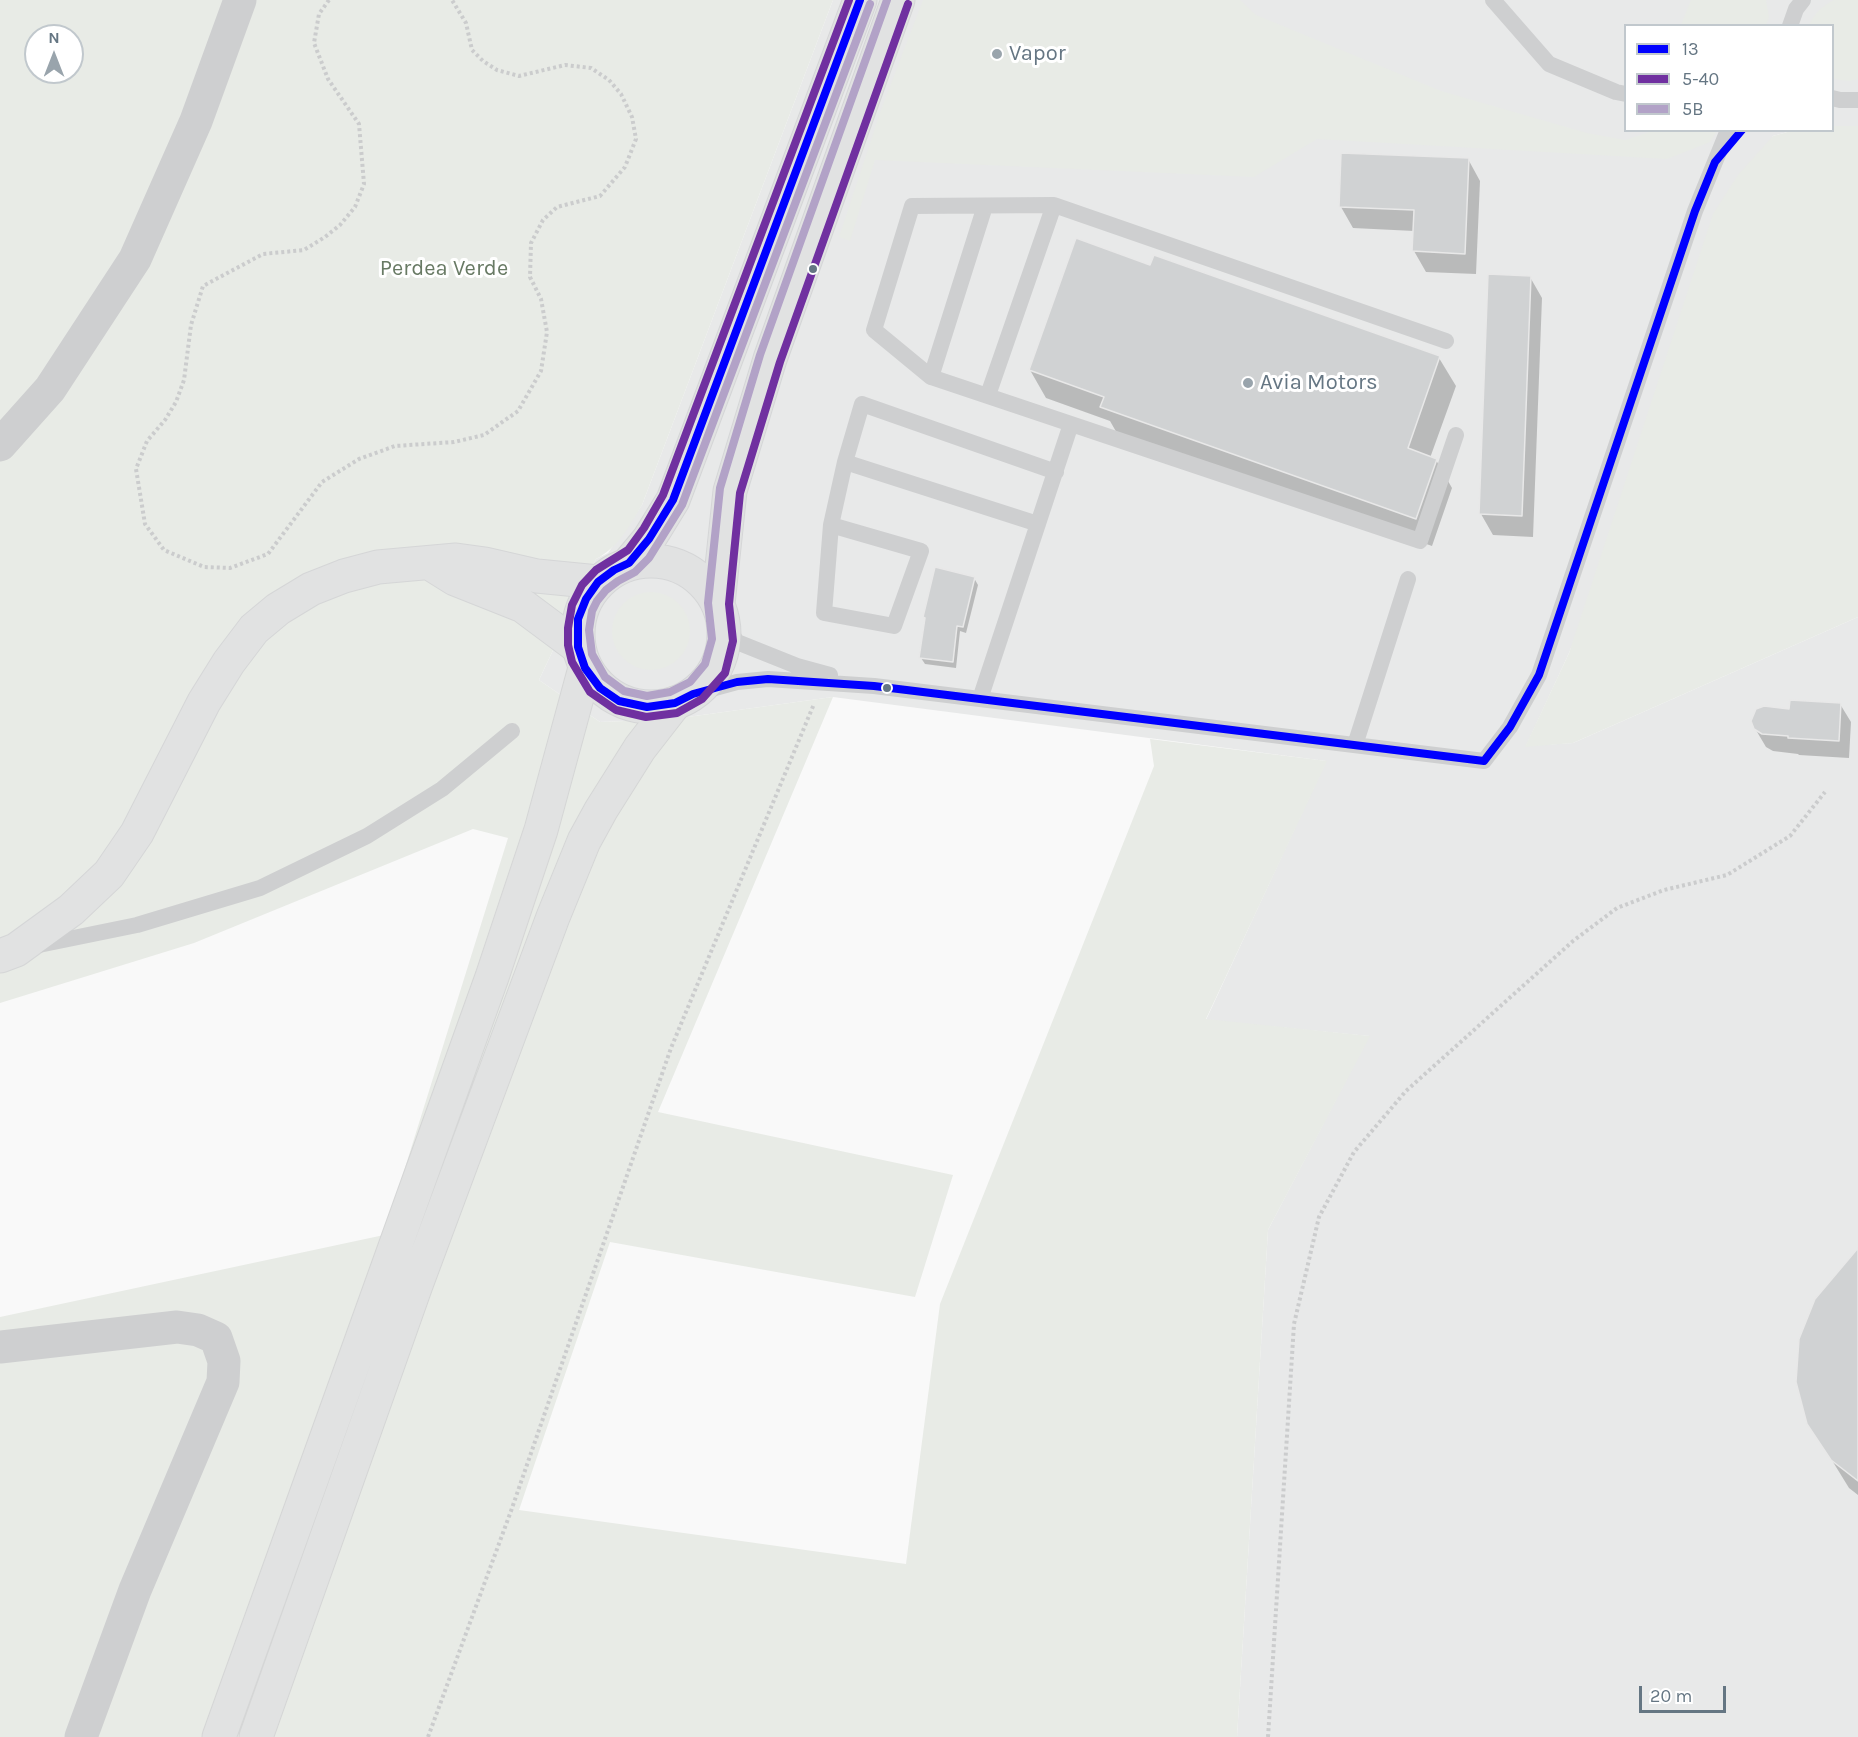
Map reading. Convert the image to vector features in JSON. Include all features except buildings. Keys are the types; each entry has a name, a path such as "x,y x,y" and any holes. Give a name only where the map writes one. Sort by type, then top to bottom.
{"main road":[{"path":"629,563 649,539 673,500 860,0"},
{"path":"256,1737 416,1285 553,917 584,842 640,748 684,699 710,678 720,659 724,638 720,612 730,490 770,359 898,0"},
{"path":"8,953 71,910 109,874 137,833 204,702 229,662 254,630 278,609 310,589 378,567 456,560 537,576 598,582"},
{"path":"219,1737 495,965 541,830 582,658 578,619 586,599 598,582 614,570 629,563 649,560 670,563 692,573 705,585 720,612"},
{"path":"430,563 455,579 523,606 582,658 600,688 619,701 647,707 684,699"}],"street":[{"path":"0,445 50,389 135,259 196,122 240,0"},
{"path":"0,1347 177,1327 198,1330 216,1338 224,1361 223,1382 135,1590 81,1737"}],"lane":[{"path":"1493,0 1549,64 1624,94"},
{"path":"1791,24 1796,9 1803,0"},
{"path":"1834,98 1858,100"},
{"path":"684,699 737,682 768,678 824,682 874,686 1484,761 1510,727 1539,675 1695,211 1727,132"},
{"path":"1715,162 1740,132"},
{"path":"988,395 1054,205"},
{"path":"1446,341 1054,205 912,206 874,330 931,377 1420,541 1456,435"},
{"path":"931,377 985,206"},
{"path":"831,525 921,551 894,626 824,613 831,525 845,462 862,404 1056,472"},
{"path":"980,699 1071,424"},
{"path":"845,462 1038,524"},
{"path":"1355,745 1408,579"},
{"path":"720,612 737,642 797,666 874,686"},
{"path":"8,953 137,925 260,888 367,836 442,789 512,731"}],"path":[{"path":"329,0 319,14 314,43 327,79 359,124 364,184 358,199 340,225 304,250 263,254 203,286 191,325 184,380 176,402 165,420 147,441 136,469 145,524 164,550 204,567 230,568 268,555 322,482 359,459 395,446 454,442 484,435 518,411 542,371 547,332 542,299 530,277 531,243 543,220 557,207 600,196 625,167 636,139 632,117 621,94 609,80 591,68 565,65 519,76 497,70 483,61 472,50 466,23 452,0"},
{"path":"428,1737 511,1511 671,1048 824,682"},
{"path":"1268,1737 1294,1324 1319,1217 1354,1152 1406,1091 1573,941 1617,908 1664,890 1727,875 1790,836 1826,792"}],"shaded area":[{"path":"833,0 1858,0 1858,126 1855,127 1834,126 1834,24 1624,24 1624,132 1787,132 1773,136 1569,653 1526,746 1573,743 1858,617 1858,1737 1237,1737 1268,1230 1369,1036 1206,1020 1326,761 833,697 673,719 600,722 539,680 596,559 608,553 642,505"}],"green space":[{"name":"Perdea Verde","path":"0,0 833,0 642,505 617,542 596,559 539,680 600,722 673,719 833,697 658,1112 953,1175 915,1297 610,1242 519,1510 906,1564 940,1304 1154,766 1150,739 1327,761 1206,1019 1370,1036 1268,1230 1237,1737 0,1737 0,1317 384,1235 508,838 473,829 194,943 0,1003"},
{"path":"923,0 1240,0 1256,15 1441,91 1587,133 1625,140 1649,132 1716,132 1710,142 1667,159 1317,139 1254,177 875,160 850,241 839,237 881,110"},
{"path":"1691,0 1766,0 1769,17 1766,24 1681,24"},
{"path":"1834,0 1858,0 1858,79 1845,81 1834,78 1834,24 1810,24 1819,10"},
{"path":"1834,126 1858,126 1858,617 1573,743 1525,747 1569,653 1713,214 1738,175 1773,136 1787,132 1834,132"},
{"path":"651,592 666,595 679,603 687,616 690,631 687,646 679,659 666,667 651,670 636,667 623,659 615,646 612,631 615,616 623,603 636,595"}],"transit line":[{"name":"5-40","path":"849,0 663,495 628,550 596,570 582,585 572,605 568,628 568,645 572,662 590,692 616,710 646,717 677,713 702,699 725,673 733,641 729,604 740,493 780,362 908,4"},
{"name":"13","path":"860,0 673,500 649,539 629,563 614,570 598,582 586,599 578,619 578,647 585,668 600,688 619,701 647,707 675,703 693,694 737,682 768,679 874,686 1484,761 1510,727 1539,675 1695,211 1715,162 1740,132"},
{"name":"5B","path":"870,4 682,505 649,558 635,572 606,590 592,611 589,630 592,654 605,677 624,691 647,696 670,692 690,682 705,664 712,639 708,603 720,488 760,355 887,0"}],"place":[{"name":"Vapor","path":"997,54"},
{"name":"Avia Motors","path":"1248,383"}]}
